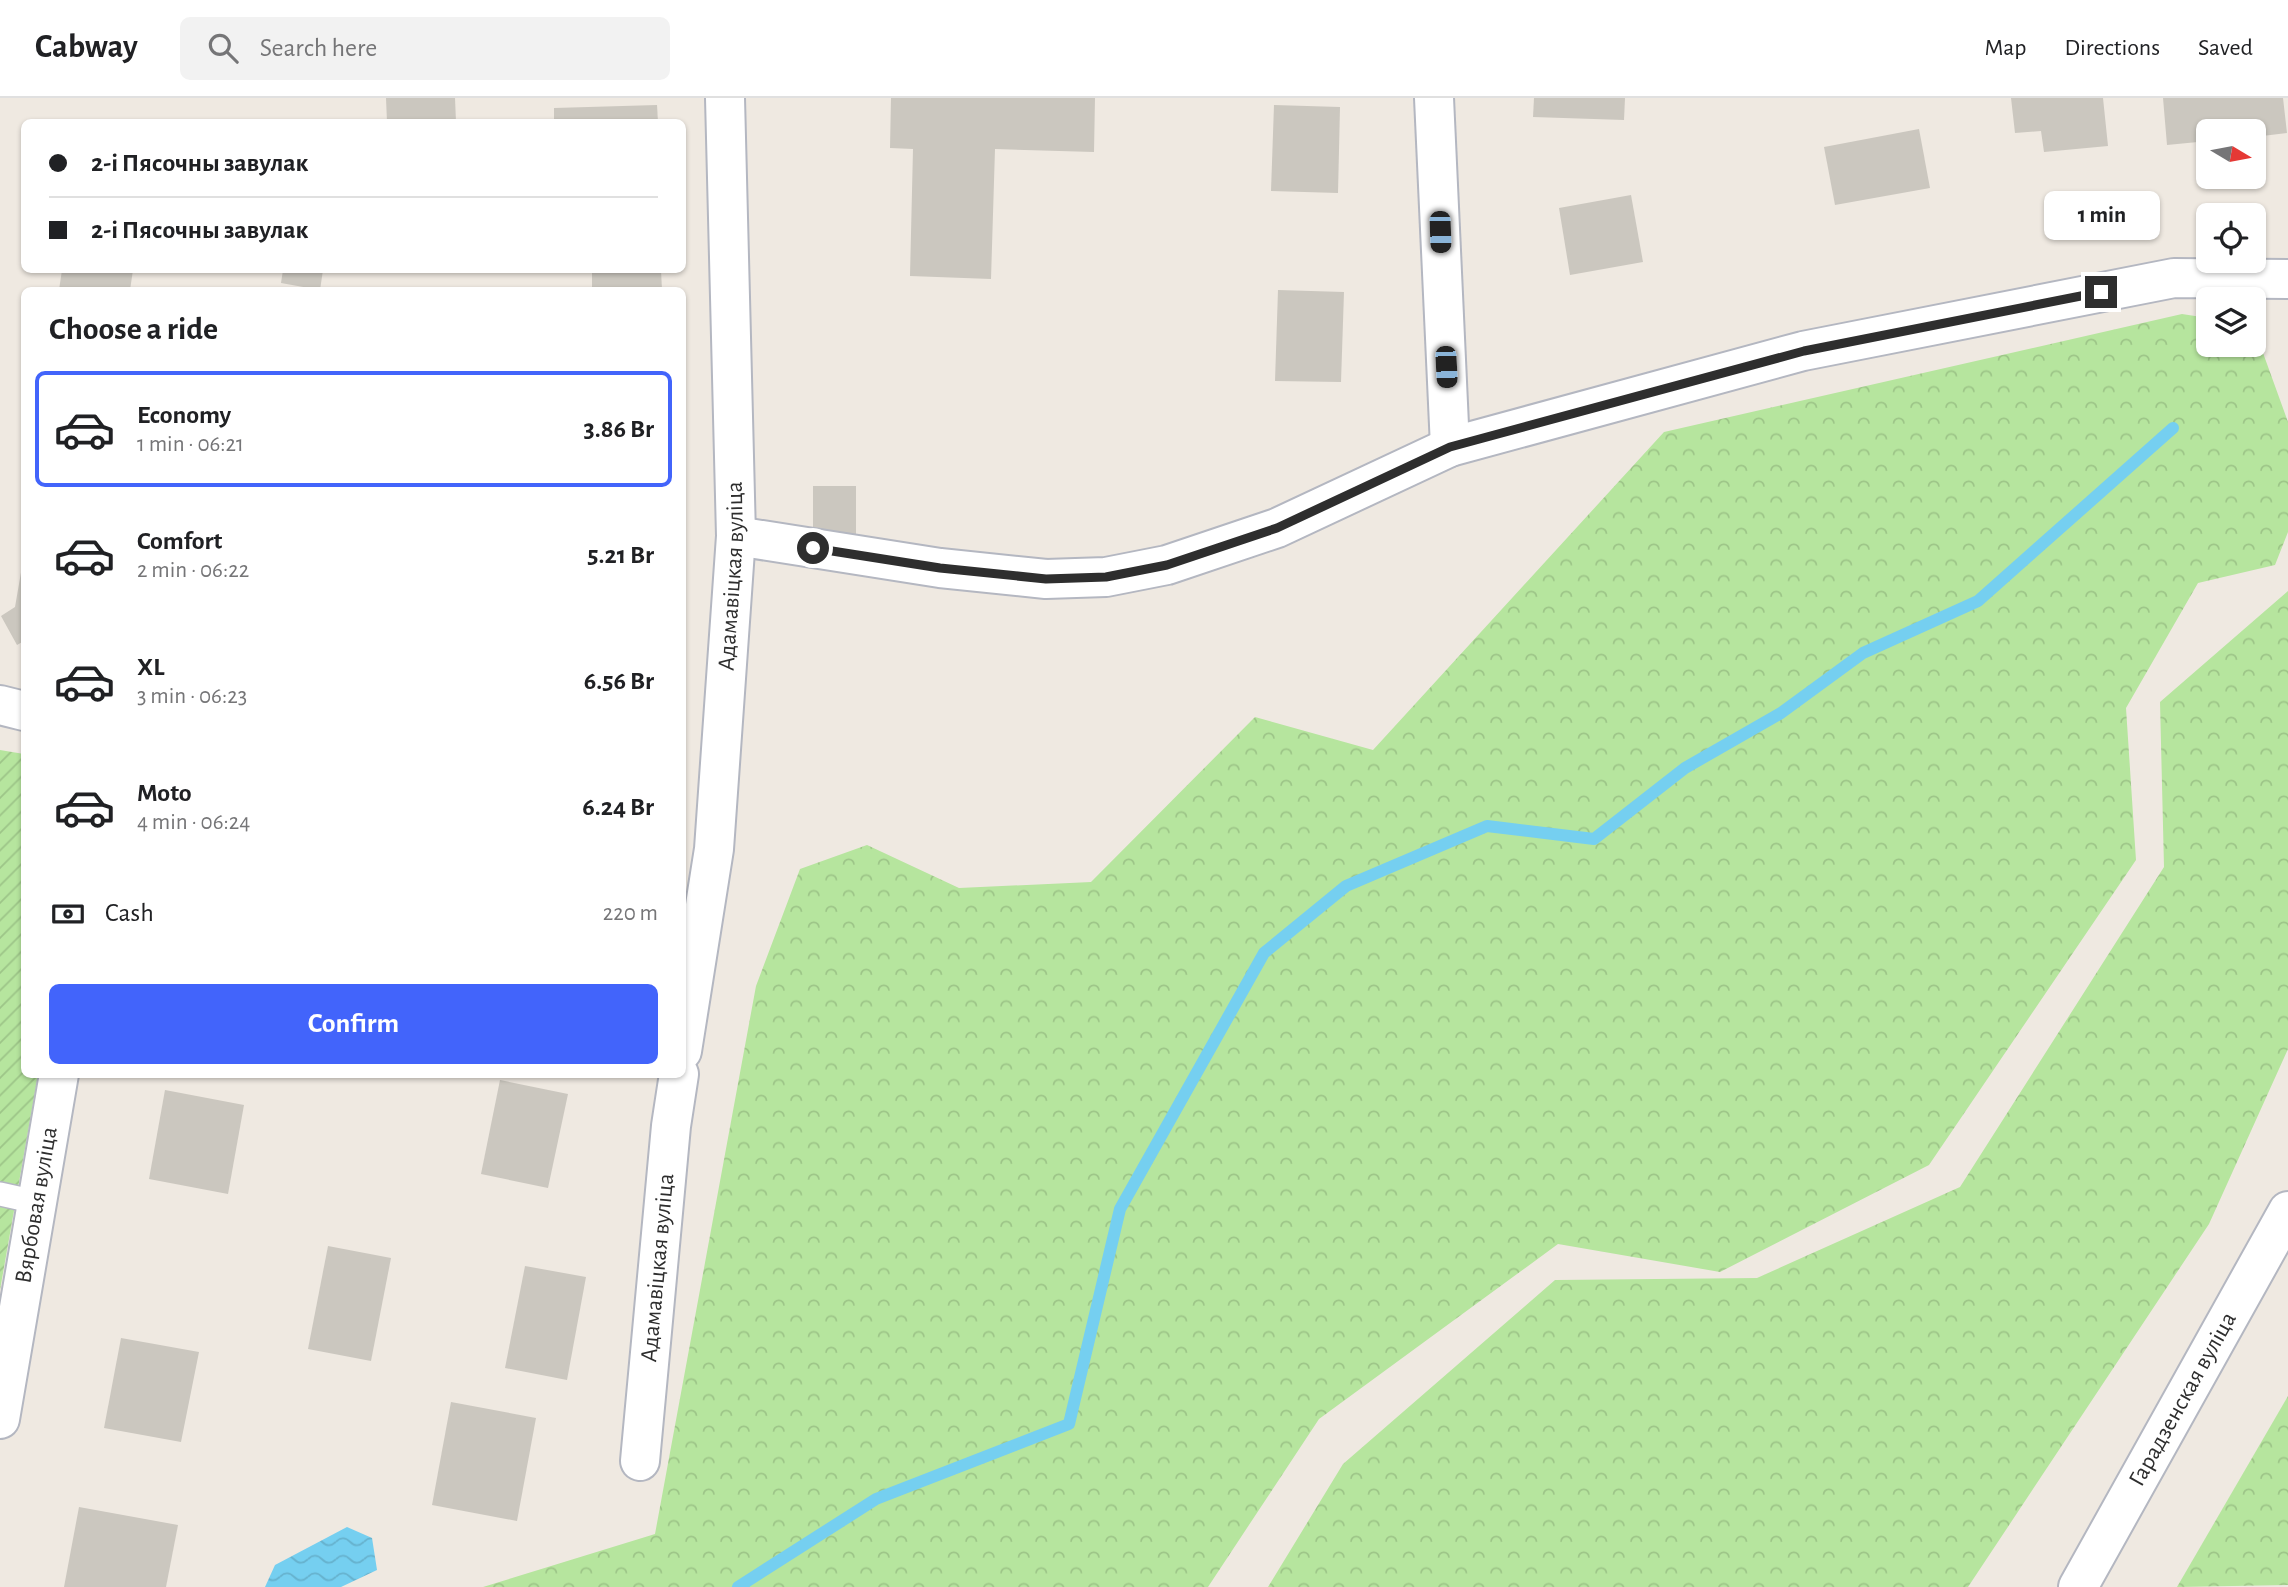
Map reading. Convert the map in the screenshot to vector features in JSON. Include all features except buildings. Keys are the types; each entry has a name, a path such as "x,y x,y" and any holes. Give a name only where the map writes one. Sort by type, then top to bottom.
{"street":[{"name":"Адамавіцкая вуліца","path":"686,1000 698,846 736,536 725,98"},
{"path":"1434,98 1450,447"},
{"path":"736,536 940,568 1046,579 1106,577 1167,565 1277,528 1450,447 1804,351 2174,278 2288,279"},
{"path":"0,705 21,710"},
{"name":"Вярбовая вуліца","path":"0,1419 18,1198 57,1078"},
{"name":"Адамавіцкая вуліца","path":"640,1461 671,1126 678,1078"},
{"name":"Гарадзенская вуліца","path":"2078,1587 2288,1211"}],"green space":[{"path":"2182,314 2196,316 2196,357 2264,357 2288,422 2288,532 2275,565 2198,583 2126,708 2136,860 1929,1165 1720,1272 1558,1244 1319,1419 1208,1587 483,1587 655,1534 756,986 800,869 867,845 959,888 1091,882 1255,717 1373,750 1664,432"},
{"path":"2288,591 2288,1049 2209,1224 1968,1587 1268,1587 1343,1464 1555,1280 1757,1278 1960,1187 2164,867 2160,702"},
{"path":"0,750 21,754 21,1078 37,1078 0,1290"},
{"path":"2288,1396 2288,1585 2177,1587"}],"water":[{"path":"347,1527 372,1538 377,1570 341,1587 265,1587 275,1565"}],"waterway":[{"path":"738,1587 876,1499 1069,1424 1120,1209 1264,953 1346,886 1487,826 1594,839 1685,768 1781,713 1863,653 1978,601 2173,428"}],"route":[{"path":"813,548 940,568 1046,579 1106,577 1167,565 1277,528 1450,447 1804,351 2101,292"}]}
